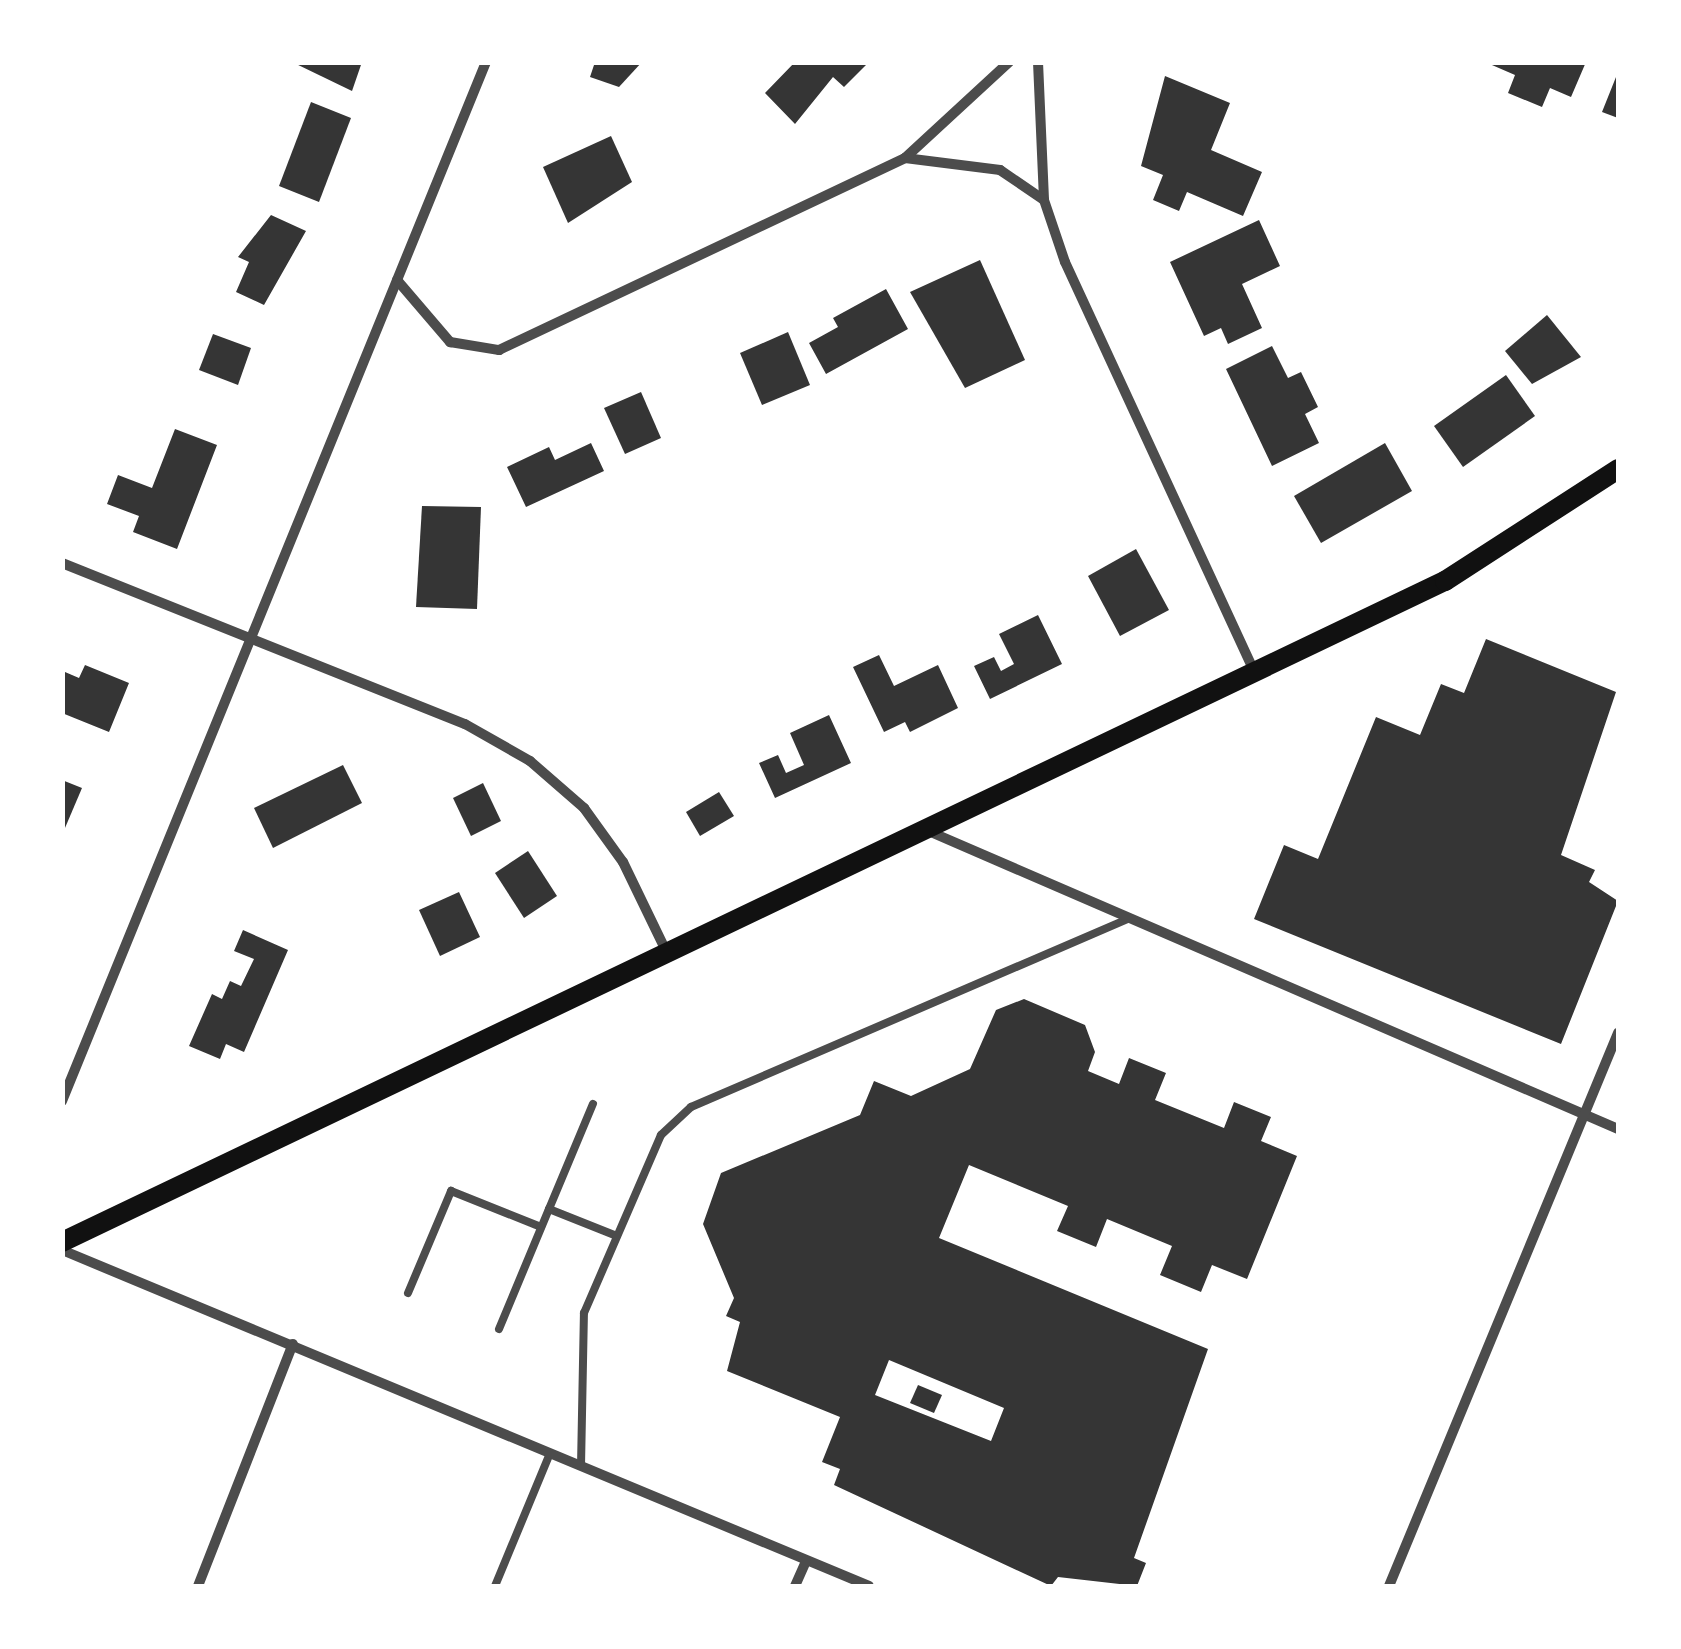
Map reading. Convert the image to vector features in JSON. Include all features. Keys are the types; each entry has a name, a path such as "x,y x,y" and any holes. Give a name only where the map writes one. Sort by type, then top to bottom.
{"main road":[{"path":"62,1242 667,954 934,833 1445,581 1618,469"}],"street":[{"path":"62,1100 486,62"},
{"path":"397,280 450,342 499,350 906,158 1008,62"},
{"path":"1038,62 1044,200 1256,674"},
{"path":"906,158 1000,170 1044,200"},
{"path":"62,564 252,634 530,761 584,808 623,862 667,954"},
{"path":"934,833 1618,1128"},
{"path":"1389,1586 1618,1033"},
{"path":"62,1250 869,1586"},
{"path":"198,1586 293,1344"},
{"path":"796,1586 806,1561"}],"lane":[{"path":"581,1466 584,1313 661,1135 691,1106 1130,918"},
{"path":"499,1329 593,1104"},
{"path":"408,1293 451,1191 541,1227"},
{"path":"549,1209 617,1236"},
{"path":"496,1586 550,1453"}],"building":[{"path":"292,62 362,62 352,91"},
{"path":"595,62 642,62 619,87 590,77"},
{"path":"795,62 869,62 844,87 833,77 795,124 765,93"},
{"path":"1485,62 1586,62 1571,97 1550,88 1542,107 1508,93 1515,75"},
{"path":"1618,72 1618,118 1602,112"},
{"path":"1165,76 1230,103 1211,150 1262,172 1243,216 1187,192 1179,211 1153,200 1163,175 1141,166"},
{"path":"311,102 351,118 319,202 279,186"},
{"path":"611,136 632,182 568,223 543,167"},
{"path":"271,215 306,231 264,305 236,292 249,262 238,257"},
{"path":"1259,220 1280,266 1242,284 1262,328 1228,344 1221,328 1204,336 1170,262"},
{"path":"980,260 1025,360 965,388 910,292"},
{"path":"886,289 908,329 826,374 809,343 838,327 833,318"},
{"path":"1547,315 1581,357 1532,384 1505,351"},
{"path":"788,332 810,385 762,405 740,353"},
{"path":"213,334 251,348 238,385 199,370"},
{"path":"1272,346 1288,378 1301,372 1318,407 1305,414 1319,443 1272,466 1226,369"},
{"path":"1506,375 1535,416 1463,467 1434,426"},
{"path":"641,392 661,438 625,454 604,408"},
{"path":"175,429 217,445 177,549 133,532 139,516 107,504 118,475 152,488"},
{"path":"591,443 604,471 526,507 507,467 549,447 555,460"},
{"path":"1385,443 1412,491 1321,543 1294,496"},
{"path":"422,506 481,507 477,609 416,607"},
{"path":"1136,549 1169,610 1120,636 1088,576"},
{"path":"1038,615 1062,664 990,699 974,666 994,657 1001,671 1014,664 999,634"},
{"path":"1486,639 1616,692 1561,855 1595,870 1589,882 1618,901 1561,1044 1254,919 1284,845 1318,859 1376,717 1420,735 1441,684 1464,693"},
{"path":"879,655 894,686 938,665 958,708 910,732 905,722 884,732 853,667"},
{"path":"85,665 129,683 109,732 62,713 65,672 79,678"},
{"path":"829,715 851,763 775,798 759,763 778,755 786,773 804,765 790,733"},
{"path":"343,765 362,803 273,848 254,808"},
{"path":"62,780 82,788 62,835"},
{"path":"483,783 501,821 471,836 453,798"},
{"path":"719,792 734,816 700,836 686,812"},
{"path":"528,851 557,896 524,918 495,873"},
{"path":"459,892 480,937 440,956 419,910"},
{"path":"243,930 288,950 244,1052 226,1044 220,1059 189,1046 212,994 222,999 230,981 241,986 254,959 234,951"},
{"path":"1024,999 1085,1025 1095,1052 1088,1071 1119,1084 1129,1058 1166,1073 1155,1100 1224,1128 1234,1102 1271,1117 1261,1141 1297,1156 1247,1279 1212,1265 1201,1292 1160,1275 1172,1246 1107,1219 1096,1247 1057,1231 1068,1206 969,1165 939,1238 1208,1349 1134,1558 1146,1563 1137,1586 1058,1577 1051,1586 834,1485 840,1469 822,1462 840,1417 727,1371 740,1322 726,1316 734,1298 703,1224 721,1173 860,1115 874,1081 911,1096 970,1069 996,1010","holes":["889,1360 1004,1408 991,1441 875,1395"]},
{"path":"918,1385 942,1395 934,1413 910,1403"}]}
